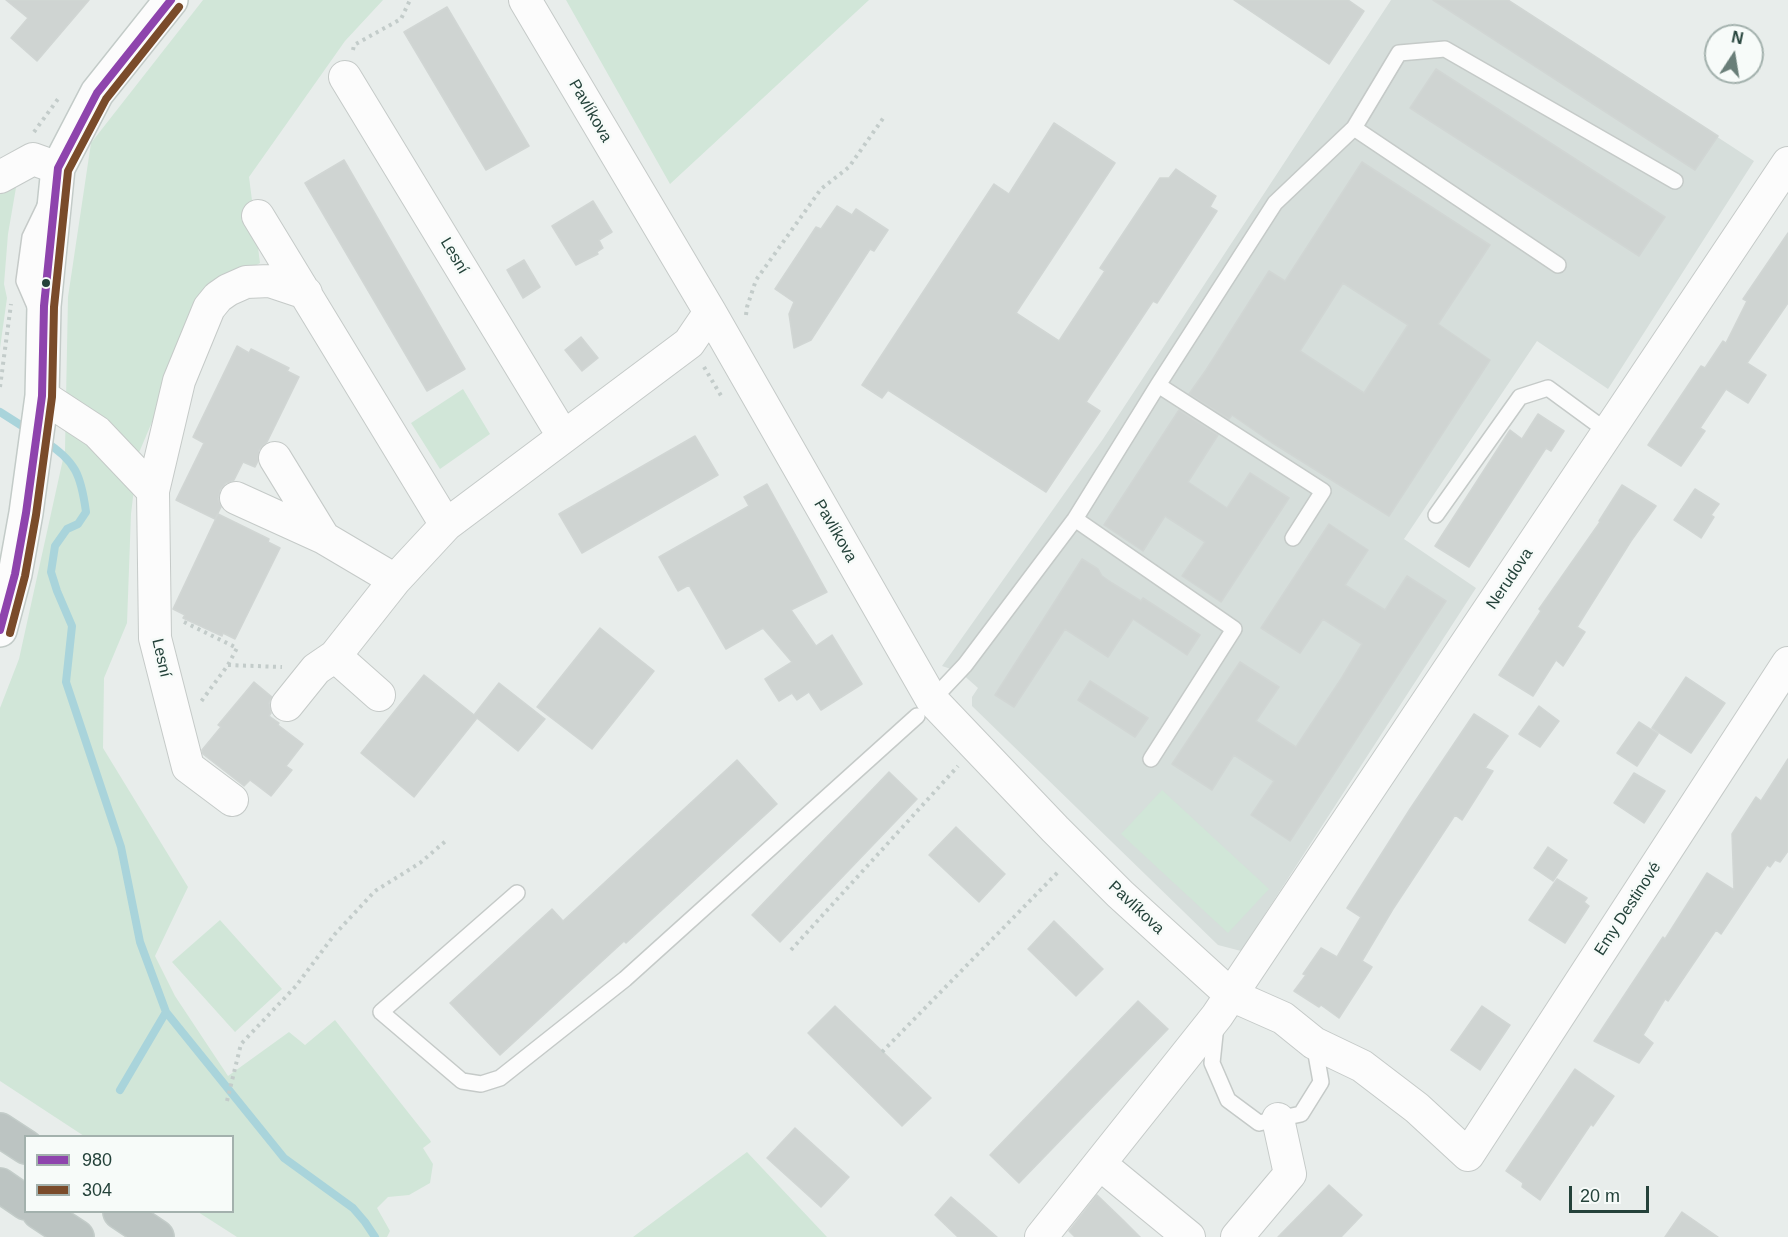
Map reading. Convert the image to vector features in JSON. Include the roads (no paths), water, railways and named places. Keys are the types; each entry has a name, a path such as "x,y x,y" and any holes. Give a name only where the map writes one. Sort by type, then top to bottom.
{"highway":[{"path":"0,1130 24,1146"},
{"path":"0,1185 24,1202"},
{"path":"41,1213 77,1237"},
{"path":"121,1213 157,1237"}],"street":[{"path":"0,630 15,574 41,404 45,306 58,175 97,93 171,0"},
{"name":"Pavlíkova","path":"525,0 710,312 925,708 1080,854 1224,1006 1284,1018 1314,1043 1362,1066 1417,1108 1468,1155"},
{"name":"Lesní","path":"345,77 563,436"},
{"path":"0,177 33,159 58,175"},
{"name":"Nerudova","path":"1224,1006 1788,163"},
{"path":"258,216 446,525"},
{"name":"Lesní","path":"232,800 188,767 179,732 155,638 153,491 179,381 209,308 218,297 246,282 270,281 306,293"},
{"path":"286,705 446,525 689,343 710,312"},
{"path":"41,404 97,432 153,491"},
{"path":"275,458 324,538"},
{"path":"236,498 324,538 395,580"},
{"path":"326,662 379,695"},
{"name":"Emy Destinové","path":"1468,1155 1788,663"},
{"path":"1041,1237 1224,1006"},
{"path":"1237,1237 1290,1174 1278,1119"},
{"path":"1100,1164 1189,1237"}],"lane":[{"path":"517,893 381,1012 462,1081 481,1084 500,1078 625,979 925,708 965,665 1075,519 1275,203 1354,128 1399,53 1445,49 1675,182"},
{"path":"1354,128 1558,266"},
{"path":"1158,385 1323,491 1293,538"},
{"path":"1436,515 1520,397 1548,388 1608,432"},
{"path":"1075,519 1234,629 1150,759"},
{"path":"1224,1006 1212,1063 1228,1100 1259,1123 1302,1114 1321,1082 1314,1043"}],"waterway":[{"path":"0,412 30,431"},
{"path":"43,440 63,455 75,470 82,488 86,512 78,524 67,529 55,546 51,572 72,626 66,682 121,847 140,942 166,1012 120,1090"},
{"path":"166,1012 284,1158 353,1208 375,1237"}]}
